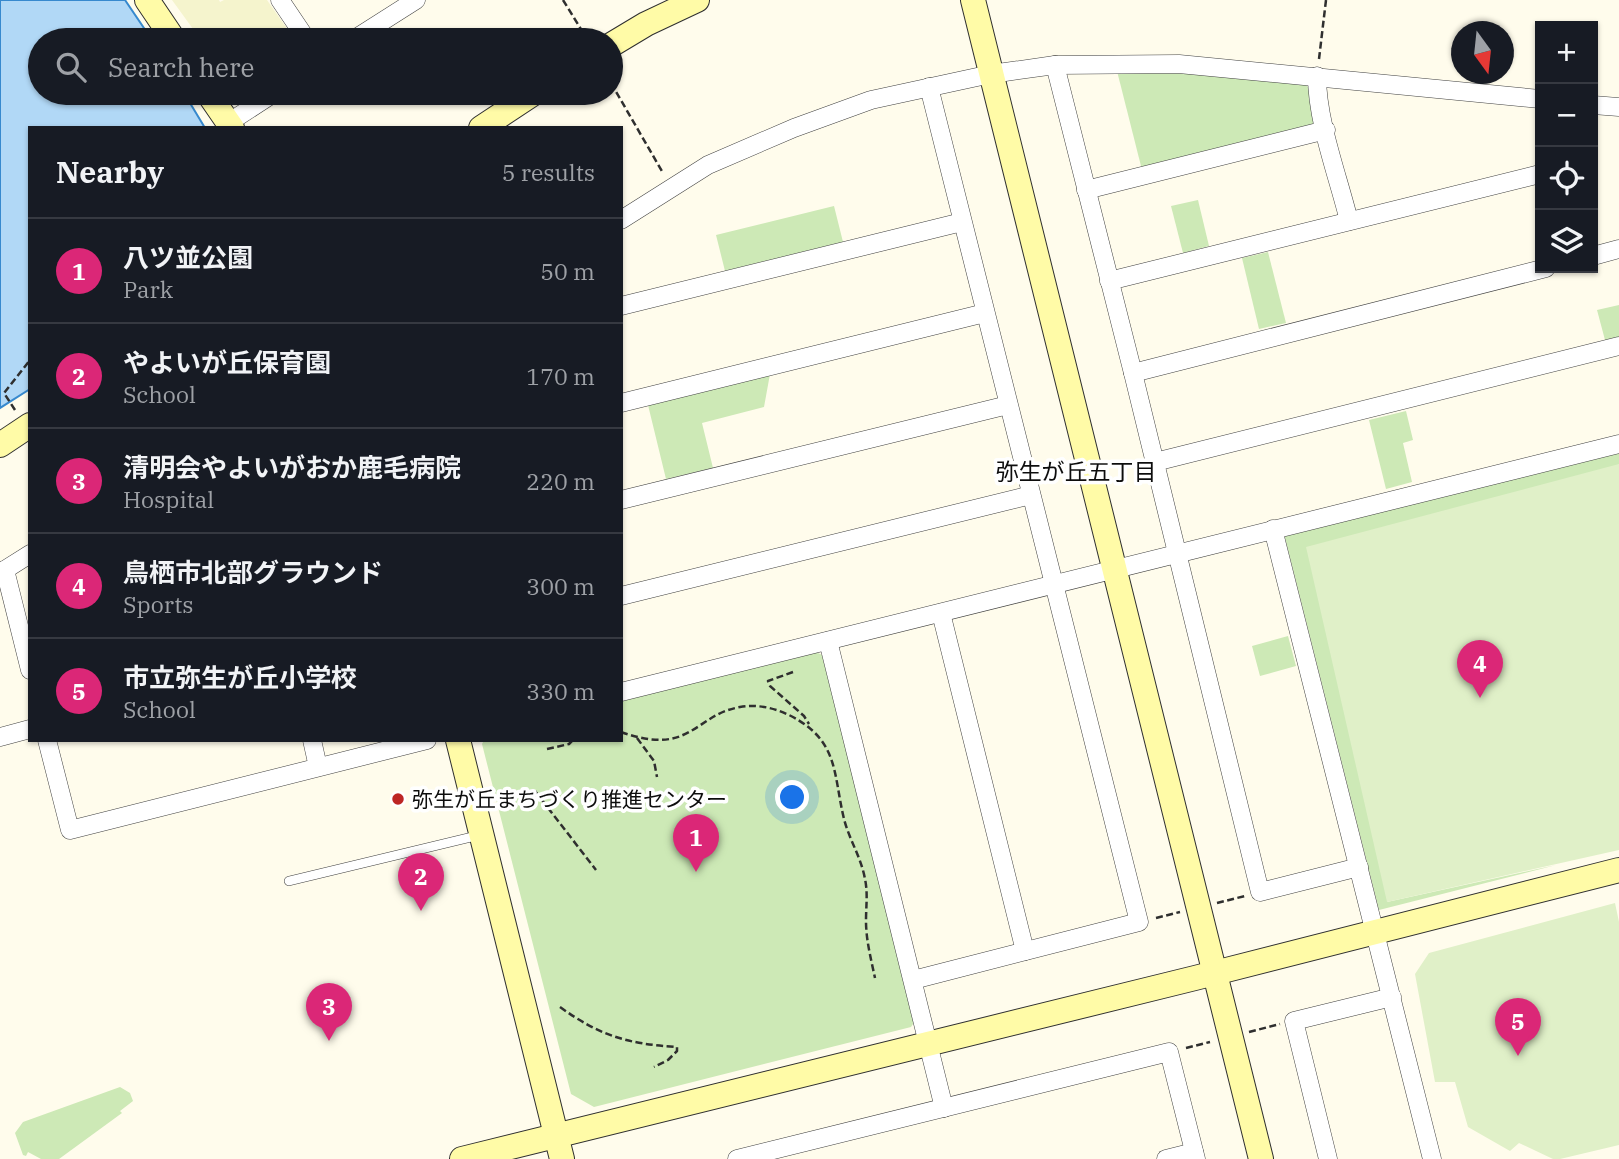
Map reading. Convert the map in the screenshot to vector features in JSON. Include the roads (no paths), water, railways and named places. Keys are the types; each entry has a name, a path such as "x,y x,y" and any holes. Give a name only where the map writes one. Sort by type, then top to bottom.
{"street":[{"path":"147,0 166,28"},
{"path":"280,0 299,28"},
{"path":"373,28 416,0"},
{"path":"623,37 697,0"},
{"path":"973,0 1261,1159"},
{"path":"623,219 708,165 794,128 871,100 990,74 1055,65 1180,64 1535,98"},
{"path":"1055,65 1260,892 1359,867"},
{"path":"1317,76 1326,130 1349,221"},
{"path":"912,980 1139,922 929,87"},
{"path":"216,105 230,125 258,105"},
{"path":"484,126 516,105"},
{"path":"1598,105 1619,107"},
{"path":"1086,190 1326,130"},
{"path":"1109,281 1535,175"},
{"path":"623,306 962,222"},
{"path":"1598,255 1619,249"},
{"path":"1133,373 1535,271"},
{"path":"623,403 985,313"},
{"path":"1155,462 1619,346"},
{"path":"623,500 1008,405"},
{"path":"0,445 22,417"},
{"path":"623,692 1619,444"},
{"path":"623,596 1031,495"},
{"path":"1273,529 1432,1159"},
{"path":"28,555 2,572 24,619 28,653"},
{"path":"941,614 1025,951"},
{"path":"828,641 944,1108"},
{"path":"0,737 28,730"},
{"path":"48,742 70,830 419,742"},
{"path":"312,742 318,768"},
{"path":"458,742 559,1147"},
{"path":"462,1159 559,1147 929,1044 1619,870"},
{"path":"1328,1159 1294,1021 1392,996"},
{"path":"737,1159 1169,1052 1195,1155 1166,1159"}],"lane":[{"path":"289,881 481,834"}],"water":[{"path":"0,0 125,0 144,28 28,28 28,105 191,105 204,126 28,126 28,390 0,408"}],"place":[{"name":"鳥栖市北部グラウンド","path":"1480,698"},
{"name":"弥生が丘まちづくり推進センター","path":"398,799"},
{"name":"八ツ並公園","path":"696,872"},
{"name":"やよいが丘保育園","path":"421,911"},
{"name":"清明会やよいがおか鹿毛病院","path":"329,1041"},
{"name":"市立弥生が丘小学校","path":"1518,1056"}],"district":[{"name":"弥生が丘五丁目","path":"1076,471"}]}
